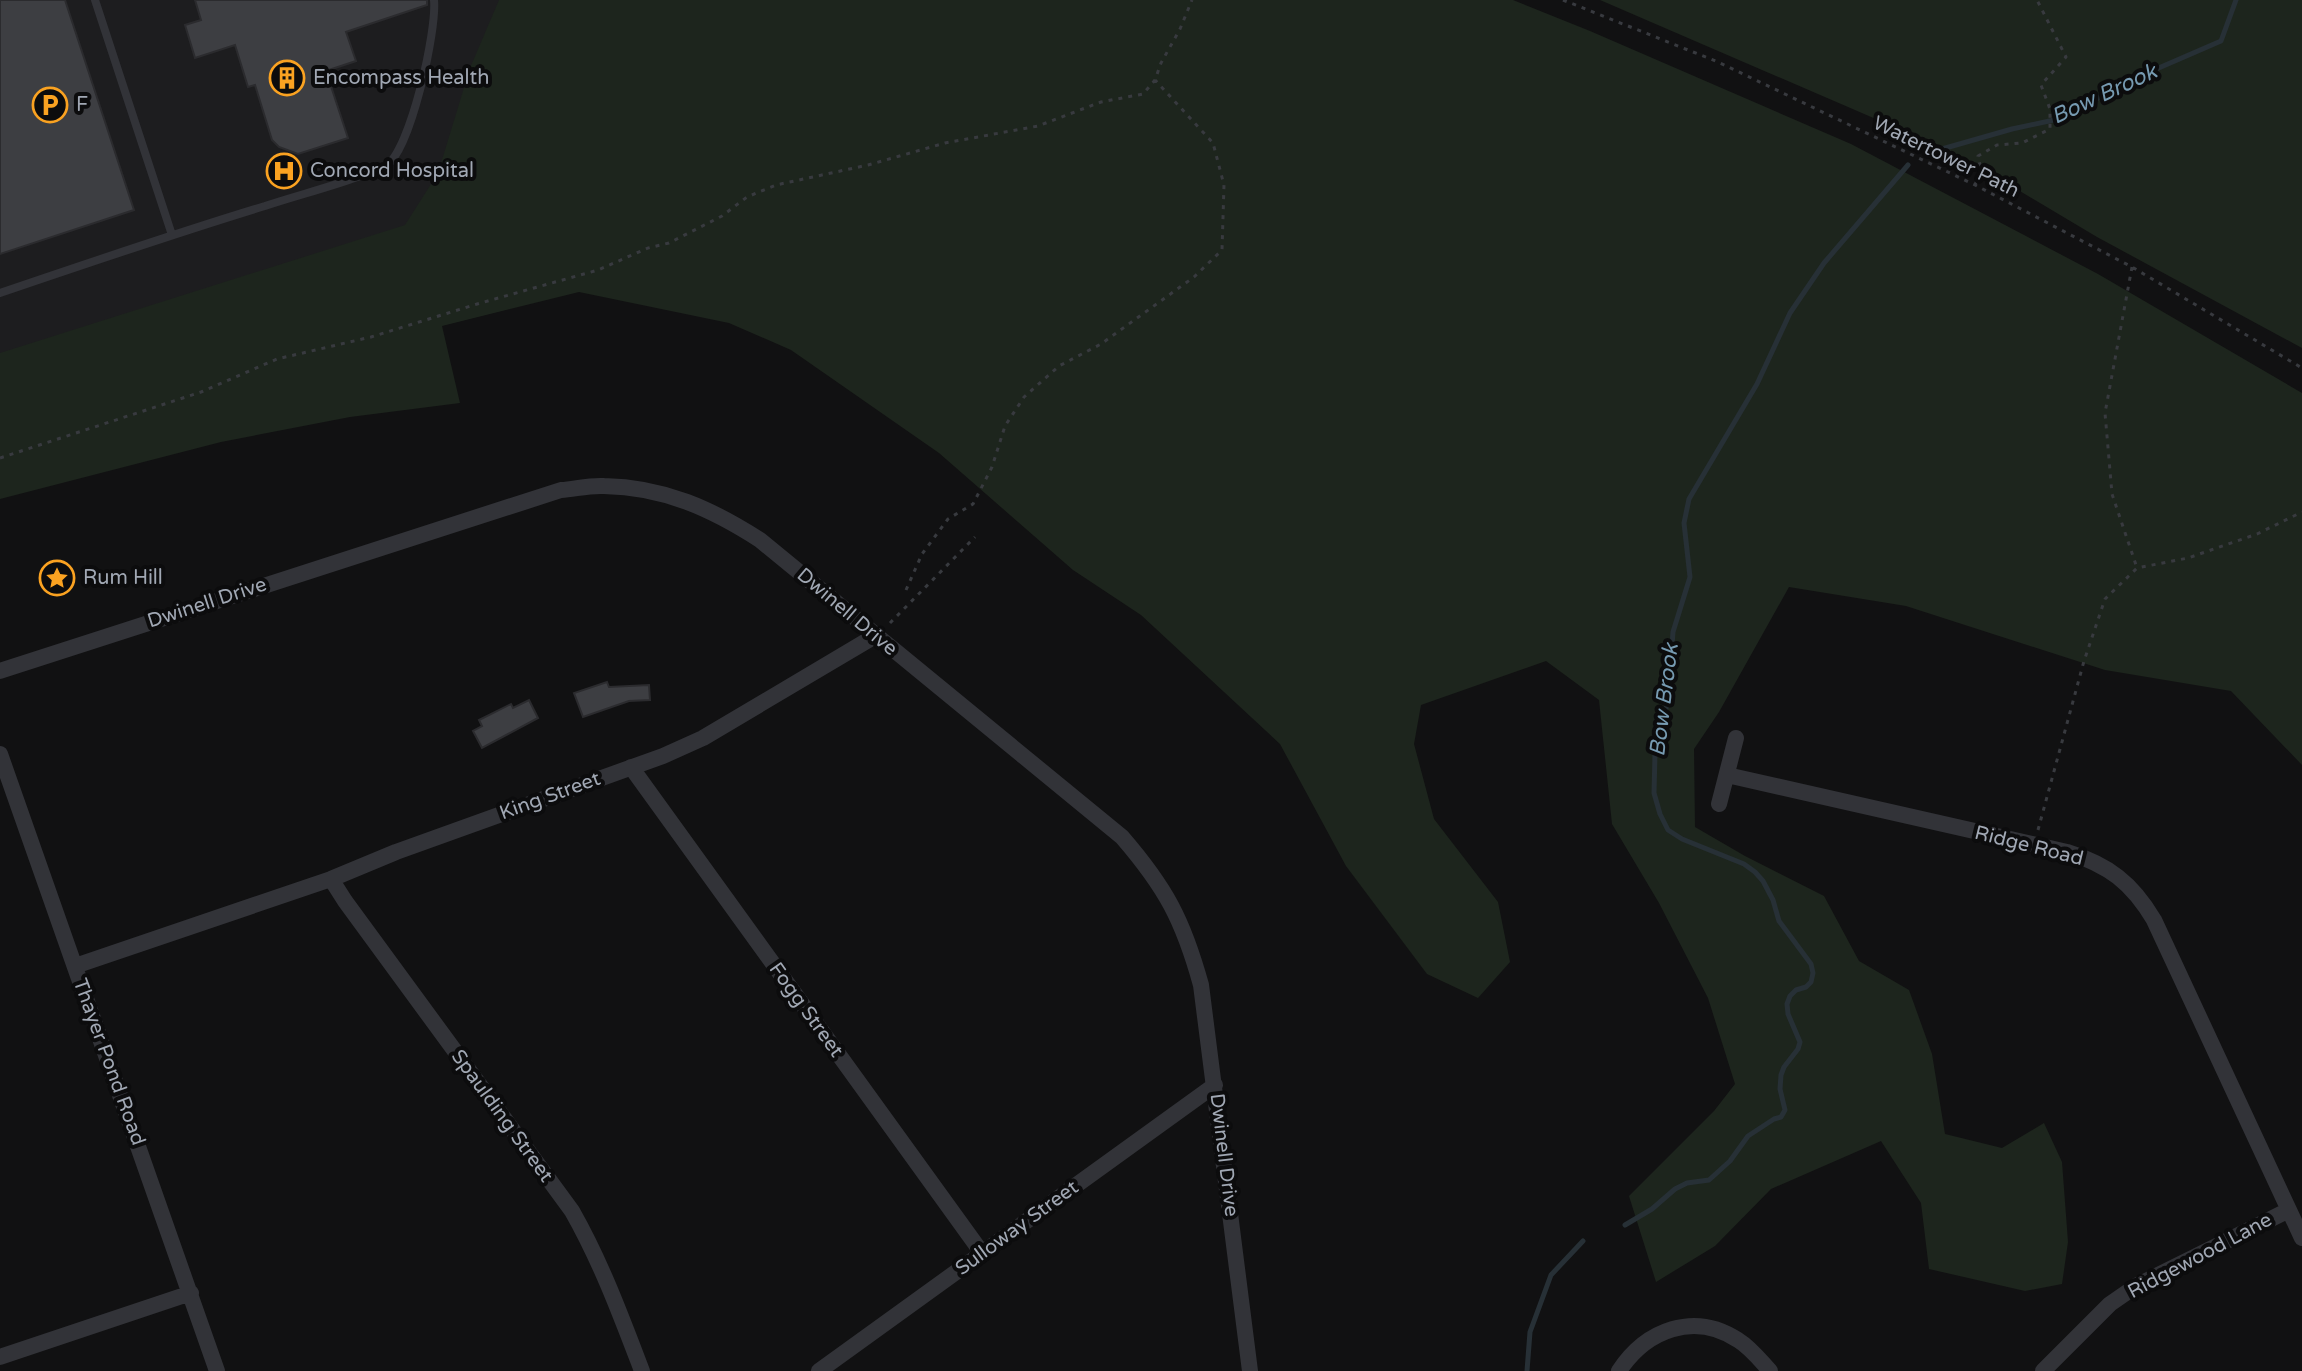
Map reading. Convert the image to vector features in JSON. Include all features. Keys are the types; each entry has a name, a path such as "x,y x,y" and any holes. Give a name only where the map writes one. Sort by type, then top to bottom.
{"street":[{"name":"Dwinell Drive","path":"0,671 561,490 604,485 645,491 687,500 725,517 760,540 1122,837 1150,869 1173,905 1201,985 1250,1371"},
{"name":"King Street","path":"75,966 331,879 371,861 703,738 875,636"},
{"path":"1719,804 1736,738"},
{"name":"Thayer Pond Road","path":"0,754 217,1371"},
{"name":"Fogg Street","path":"631,767 982,1253"},
{"name":"Ridge Road","path":"1727,775 2033,845 2081,857 2111,871 2146,906 2302,1238"},
{"name":"Spaulding Street","path":"331,879 572,1211 611,1287 642,1371"},
{"name":"Sulloway Street","path":"819,1371 1215,1085"},
{"name":"Ridgewood Lane","path":"2043,1371 2110,1304 2136,1286 2289,1210"},
{"path":"0,1357 191,1293"},
{"path":"1619,1371 1643,1342 1661,1332 1681,1327 1702,1327 1740,1341 1770,1371"}],"lane":[{"path":"95,0 172,235"},
{"path":"0,293 387,166 406,133 419,92 432,40 434,0"}],"path":[{"path":"0,458 201,392 277,359 371,337 598,270 648,248 669,243 722,216 747,197 776,185 868,165 945,143 1038,126 1101,102 1143,94 1155,80 1192,0"},
{"name":"Watertower Path","path":"1563,0 1718,62 1975,185 2132,267 2302,368"},
{"path":"1975,185 1981,170 1978,156 1997,145 2022,143 2050,129 2050,109 2041,85 2066,57 2037,0"},
{"path":"906,590 922,554 948,519 973,504 992,467 1005,426 1024,397 1059,366 1101,344 1194,277 1222,250 1224,185 1213,143 1155,80"},
{"path":"2132,267 2105,413 2112,494 2137,568"},
{"path":"2033,845 2084,661 2105,599 2137,568 2188,558 2257,534 2302,512"},
{"path":"875,636 975,537"}],"shaded area":[{"name":"Concord Hospital","path":"0,0 524,0 648,248 0,445"},
{"path":"499,0 1513,0 1851,144 2098,274 2302,393 2302,765 2231,691 2105,670 1906,606 1789,587 1719,712 1694,749 1695,827 1824,896 1859,961 1909,990 1932,1054 1945,1134 2002,1148 2044,1123 2062,1162 2068,1242 2062,1284 2025,1291 1929,1269 1921,1203 1881,1141 1771,1189 1715,1246 1656,1282 1629,1196 1714,1111 1735,1084 1708,998 1659,903 1612,824 1599,700 1546,661 1421,705 1414,744 1434,819 1498,902 1510,962 1478,998 1427,974 1346,866 1280,744 1141,615 1073,570 939,453 791,350 729,323 579,292 442,326 460,403 350,417 221,442 0,499 0,353 405,225 438,173 470,68"},
{"path":"1600,0 2302,0 2302,348 2097,237 2003,181 1892,126"}],"building":[{"name":"F","path":"0,0 65,0 134,210 0,254"},
{"name":"Encompass Health","path":"195,0 427,0 427,5 346,32 356,61 326,71 348,138 298,154 279,147 272,140 255,85 248,87 235,45 195,58 185,25 201,20"},
{"path":"607,682 609,687 649,685 650,700 629,701 583,717 574,693"},
{"path":"529,700 538,718 482,748 473,731 482,726 479,720 511,704 513,708"}],"waterway":[{"name":"Bow Brook","path":"1942,149 2063,118 2124,83 2221,41 2236,0"},
{"name":"Bow Brook","path":"1625,1225 1652,1209 1675,1189 1687,1183 1709,1180 1730,1161 1748,1136 1781,1117 1785,1110 1780,1089 1781,1075 1800,1042 1787,1004 1796,990 1811,982 1813,973 1811,964 1779,921 1763,881 1744,864 1682,839 1668,830 1654,793 1655,754 1668,700 1673,632 1690,577 1684,523 1689,499 1757,384 1790,313 1824,263 1908,165"},
{"name":"Bow Brook","path":"1527,1371 1530,1332 1551,1275 1583,1241"}],"place":[{"name":"Encompass Health","path":"287,78"},
{"name":"F","path":"50,105"},
{"name":"Concord Hospital","path":"284,171"},
{"name":"Rum Hill","path":"57,578"}]}
